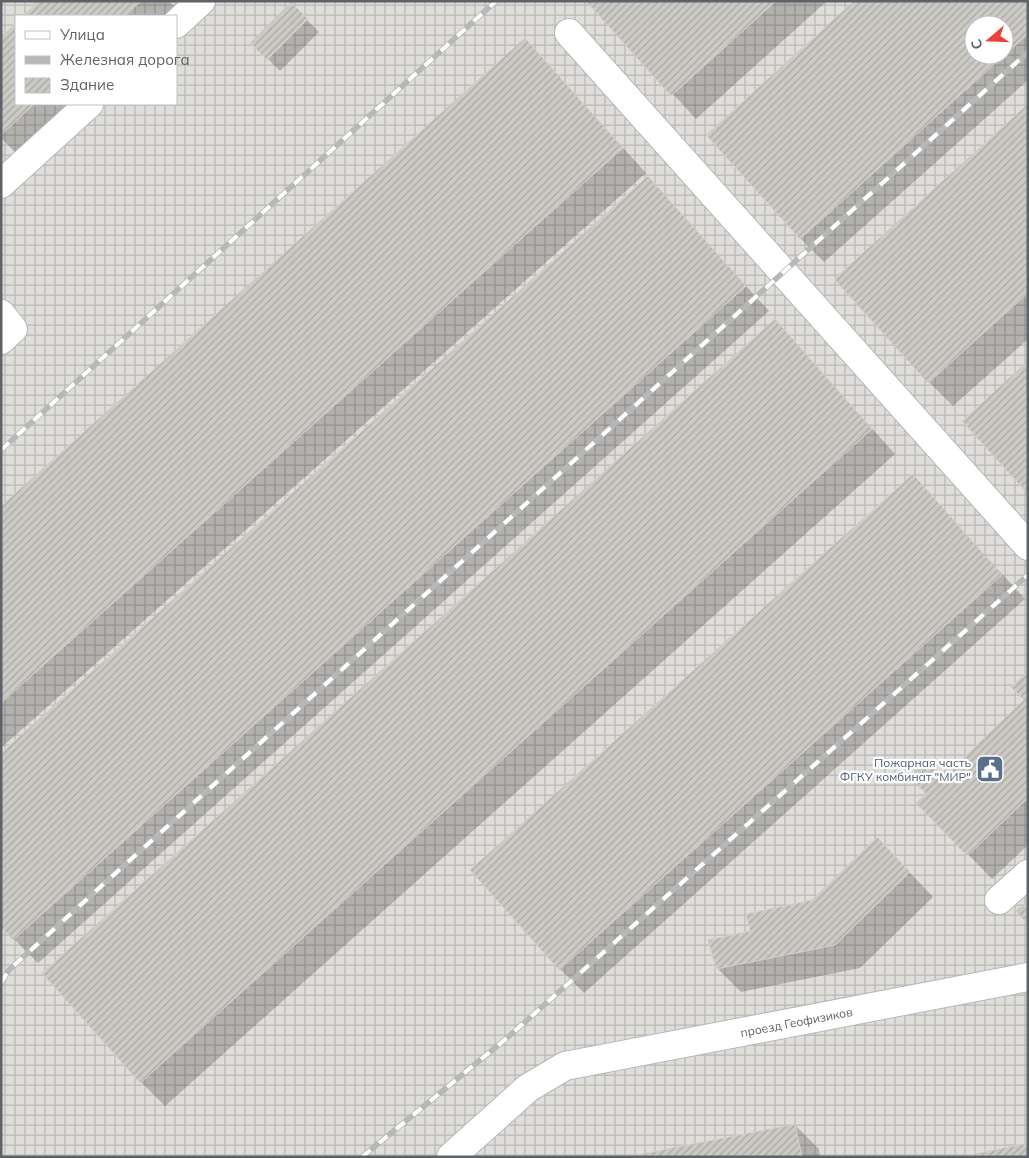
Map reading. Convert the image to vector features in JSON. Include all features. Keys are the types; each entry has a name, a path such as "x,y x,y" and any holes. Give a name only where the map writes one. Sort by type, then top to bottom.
{"street":[{"path":"178,22 201,1"},
{"path":"569,33 1028,546"},
{"path":"1,184 88,105"},
{"path":"1,314 13,329 1,340"},
{"path":"999,900 1028,874"},
{"name":"проезд Геофизиков","path":"451,1157 528,1088 565,1066 1028,977"}],"shaded area":[{"path":"1,1 1028,1 1028,1157 1,1157"}],"building":[{"path":"39,1 141,1 126,15 24,15"},
{"path":"586,1 776,1 671,96"},
{"path":"854,1 1028,1 1028,34 1014,47 1014,15 964,15 964,65 994,65 800,239 706,135"},
{"path":"291,2 308,19 267,60 250,43"},
{"path":"15,24 15,105 33,105 1,135 1,37"},
{"path":"525,38 623,148 1,703 1,506"},
{"path":"1028,104 1028,293 928,383 834,279"},
{"path":"648,176 746,286 13,940 1,927 1,753"},
{"path":"775,319 872,429 140,1083 42,973"},
{"path":"1028,361 1028,494 962,421"},
{"path":"913,474 1002,575 559,970 470,870"},
{"name":"Пожарная часть ФГКУ комбинат \"МИР\"","path":"1028,671 1028,798 967,856 916,803 926,794 910,777 928,760 943,777 1024,700 1011,687"},
{"path":"877,837 910,872 835,945 716,969 708,940 750,931 746,914 812,900"},
{"path":"1028,901 1028,925 1016,911"},
{"path":"795,1124 802,1157 626,1157"},
{"path":"1028,1143 1028,1157 960,1157"}],"railway":[{"path":"1,450 496,1"},
{"path":"1,983 9,970 119,870 1028,52"},
{"path":"362,1157 507,1038 1028,575"}],"place":[{"name":"Пожарная часть ФГКУ комбинат \"МИР\"","path":"990,769"}]}
